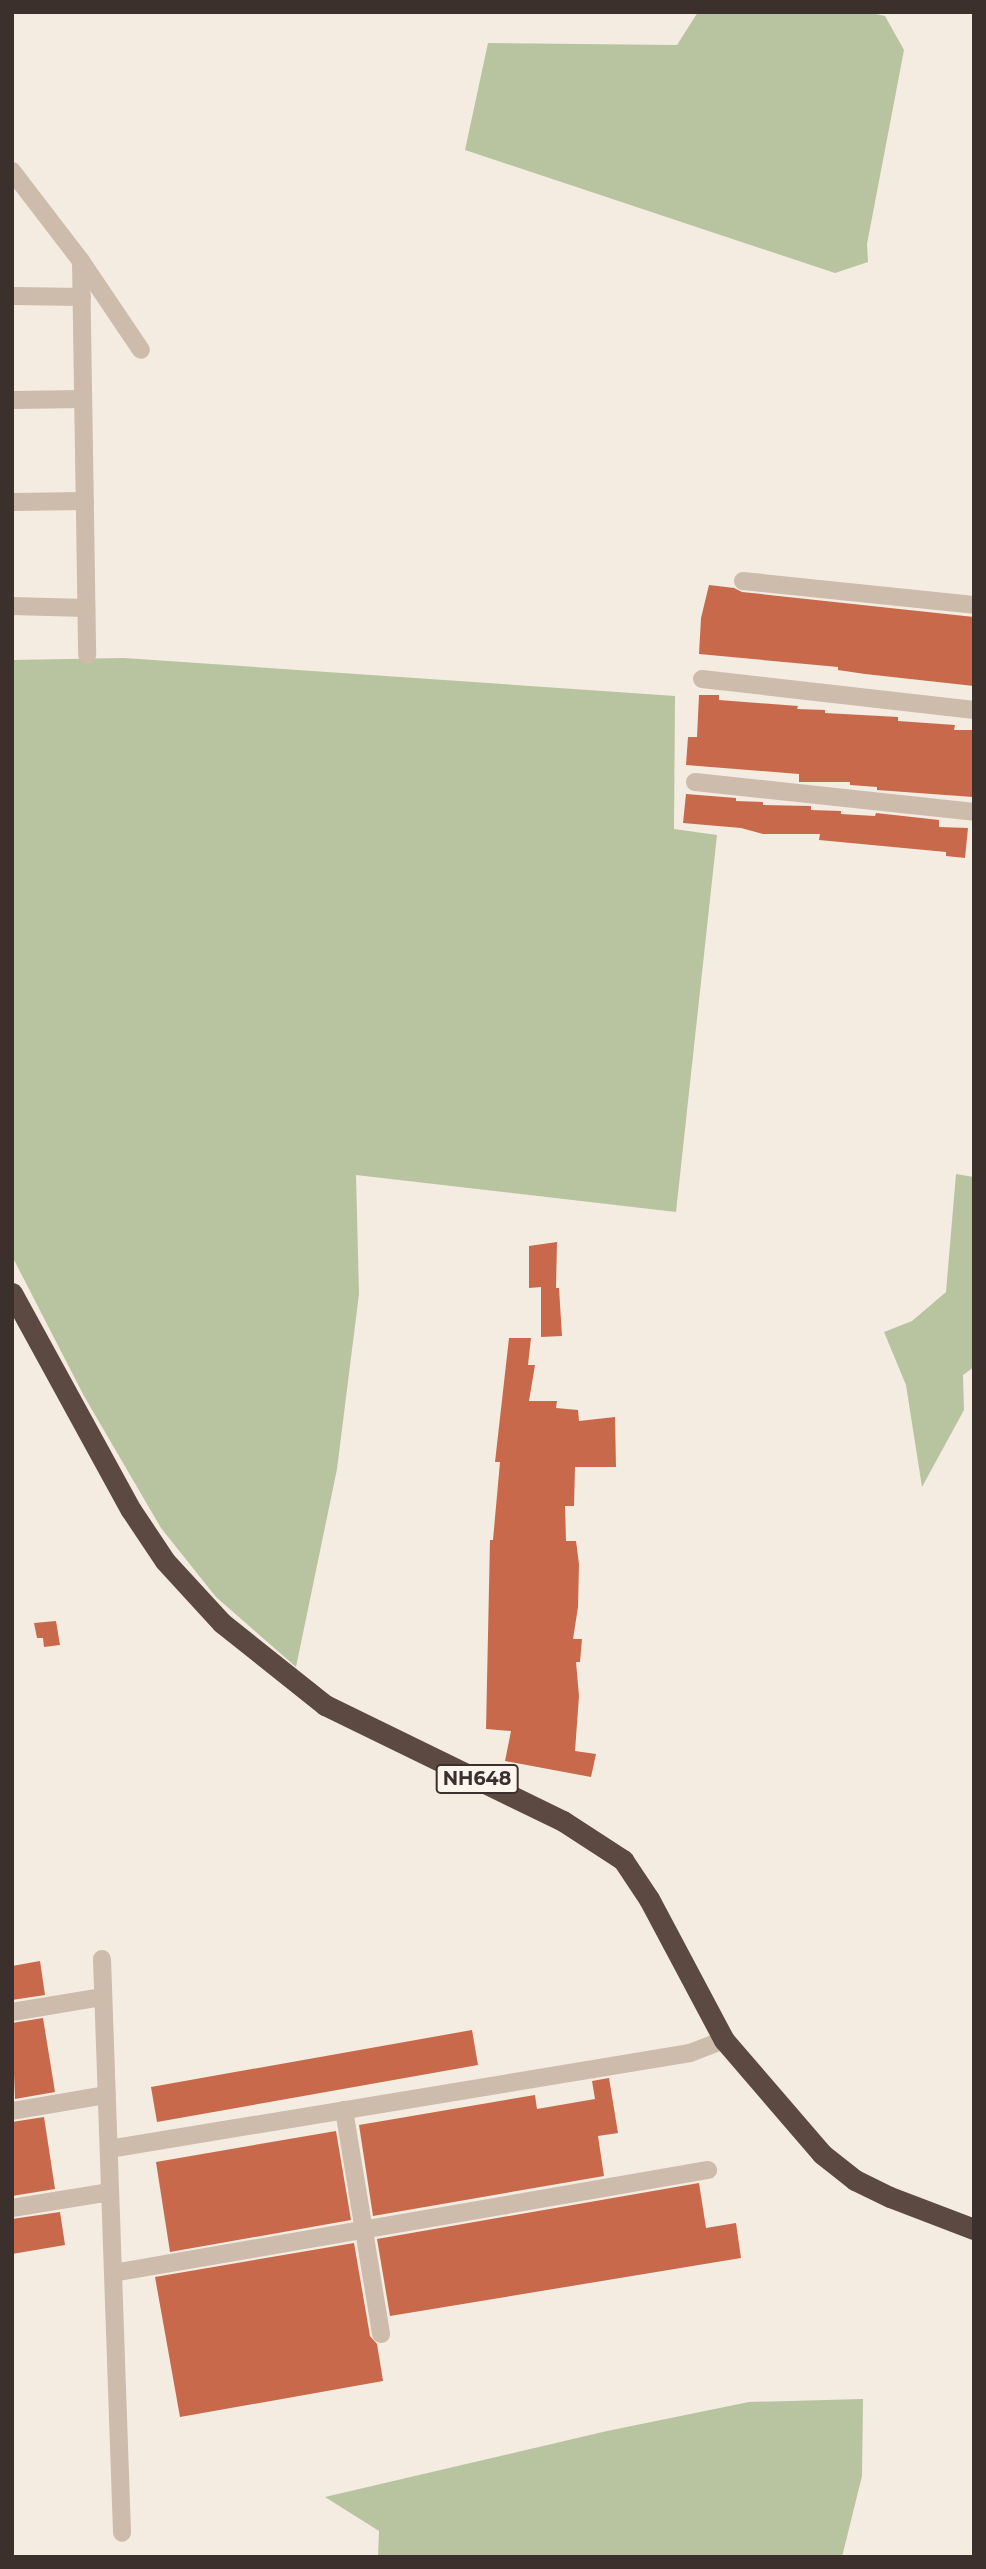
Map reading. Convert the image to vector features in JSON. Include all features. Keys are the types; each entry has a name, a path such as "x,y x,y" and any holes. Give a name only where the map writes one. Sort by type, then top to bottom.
{"highway":[{"name":"NH648","path":"12,1293 131,1510 164,1561 222,1623 326,1705 563,1821 622,1860 649,1899 724,2040 822,2154 855,2180 890,2197 974,2229"}],"street":[{"path":"12,171 81,261 141,350"},
{"path":"81,261 87,655"},
{"path":"12,296 82,297"},
{"path":"12,400 83,399"},
{"path":"12,502 85,501"},
{"path":"743,582 974,605"},
{"path":"12,606 86,608"},
{"path":"702,680 974,710"},
{"path":"695,782 974,812"},
{"path":"102,1959 122,2533"},
{"path":"12,2012 103,1997"},
{"path":"109,2149 690,2053 724,2040"},
{"path":"12,2111 107,2095"},
{"path":"344,2110 381,2334"},
{"path":"113,2273 708,2170"},
{"path":"12,2208 110,2192"}],"green space":[{"path":"698,12 867,12 885,16 904,50 867,244 868,262 835,273 465,150 488,43 677,45"},
{"path":"124,658 675,696 674,829 717,835 676,1212 356,1175 359,1294 337,1469 296,1667 216,1597 161,1528 84,1396 12,1256 12,660"},
{"path":"956,1174 974,1177 974,1367 963,1375 964,1410 922,1487 906,1385 884,1332 912,1321 946,1292"},
{"path":"863,2399 862,2476 842,2557 378,2557 379,2531 325,2497 607,2431 749,2402"}],"building":[{"path":"709,585 734,588 742,592 974,617 974,686 865,674 838,670 838,667 699,654 701,618"},
{"path":"699,695 719,695 719,700 798,706 797,709 825,710 825,713 898,717 898,721 955,725 954,730 974,730 973,797 877,790 877,787 850,785 850,782 799,782 799,774 686,765 688,737 697,737"},
{"path":"686,794 736,798 736,801 763,802 763,805 811,806 811,810 841,811 841,814 875,816 876,813 939,820 939,827 968,828 965,858 946,856 946,852 819,840 820,834 763,834 741,828 683,823"},
{"path":"557,1242 556,1288 559,1288 562,1336 541,1337 541,1287 529,1288 529,1246"},
{"path":"509,1338 531,1338 528,1365 535,1365 529,1401 557,1401 556,1408 578,1410 579,1421 615,1417 616,1467 575,1467 574,1506 565,1506 566,1541 576,1541 579,1564 578,1607 573,1639 582,1639 580,1662 576,1662 579,1696 575,1751 596,1754 591,1777 505,1761 511,1731 486,1729 490,1540 493,1540 500,1462 495,1462"},
{"path":"56,1621 60,1645 44,1647 43,1638 37,1638 34,1623"},
{"path":"40,1961 45,1995 12,2000 12,1966"},
{"path":"43,2018 55,2092 15,2099 12,2023"},
{"path":"472,2030 478,2065 157,2122 151,2087"},
{"path":"609,2078 618,2133 598,2136 604,2176 373,2216 359,2125 535,2095 537,2109 595,2099 592,2081"},
{"path":"44,2117 55,2189 12,2196 12,2122"},
{"path":"336,2131 351,2220 170,2252 156,2162"},
{"path":"699,2183 706,2228 736,2223 741,2258 390,2316 377,2239"},
{"path":"60,2212 65,2245 12,2254 12,2219"},
{"path":"354,2243 370,2336 377,2344 383,2381 180,2417 155,2277"}]}
